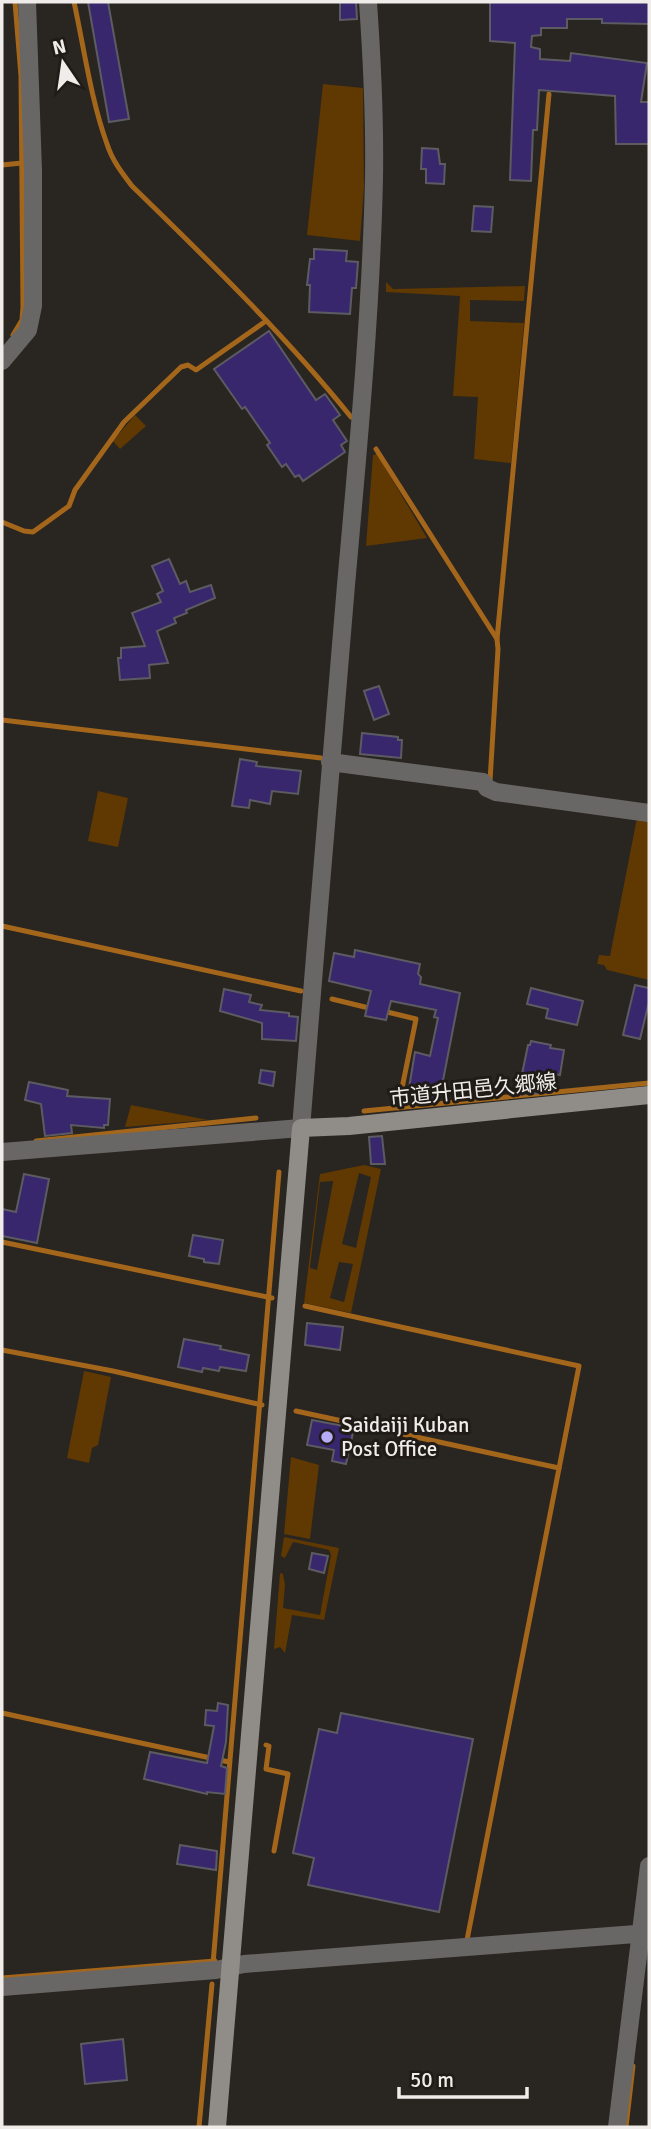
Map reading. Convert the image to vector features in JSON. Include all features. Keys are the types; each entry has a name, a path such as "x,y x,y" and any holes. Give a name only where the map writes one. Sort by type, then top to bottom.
{"street":[{"path":"2,361 28,330 33,306 33,170 27,2"},
{"path":"217,2127 330,762 365,372 374,175 368,2"},
{"path":"330,762 483,782 496,793 649,813"},
{"name":"市道升田邑久郷線","path":"301,1129 649,1095"},
{"path":"2,1152 301,1129"},
{"path":"617,2127 649,1867"},
{"path":"2,1987 643,1930"}],"shaded area":[{"path":"323,84 363,88 364,187 360,241 307,235"},
{"path":"386,282 393,289 525,286 524,301 470,300 470,321 524,323 511,463 474,459 478,397 453,396 460,296 386,292"},
{"path":"135,415 146,426 120,449 113,441"},
{"path":"377,454 427,538 366,546 373,455"},
{"path":"98,791 128,798 118,847 88,841"},
{"path":"637,818 649,819 649,980 607,970 604,965 597,964 599,955 610,956"},
{"path":"131,1105 208,1120 125,1127"},
{"path":"364,1165 381,1169 351,1313 304,1303 320,1174","holes":["359,1173 371,1177 356,1248 342,1244","333,1181 317,1270 310,1268 320,1182","339,1262 353,1264 344,1302 330,1298"]},
{"path":"84,1371 111,1377 98,1445 92,1448 89,1463 67,1458"},
{"path":"291,1457 319,1465 310,1539 284,1534"},
{"path":"284,1537 339,1548 324,1620 292,1615 285,1653 280,1647 274,1649 280,1573 283,1574 285,1585 283,1608 320,1615 331,1555 329,1550 293,1542 285,1558 281,1556"}],"building":[{"path":"88,2 108,2 129,119 109,122"},
{"path":"340,2 356,2 357,19 340,20"},
{"path":"490,2 649,2 649,24 602,23 602,19 567,19 567,28 541,28 541,35 532,36 531,47 540,49 540,59 570,61 571,53 647,63 641,102 649,102 649,144 616,144 615,96 539,90 537,130 533,130 531,181 510,180 515,43 490,41"},
{"path":"422,148 438,149 440,164 445,164 444,184 426,183 426,169 421,169"},
{"path":"474,206 493,207 491,232 472,231"},
{"path":"314,249 347,251 346,261 358,262 350,314 309,312 310,285 307,285"},
{"path":"269,331 316,400 325,394 340,415 333,420 347,441 341,445 345,452 303,481 299,475 295,477 286,464 282,467 267,445 270,443 214,369"},
{"path":"169,559 180,584 186,581 190,592 211,585 215,598 186,610 187,613 174,618 176,623 157,631 168,663 149,665 150,678 120,680 118,658 121,658 121,648 145,646 132,613 161,602 157,594 163,591 152,566"},
{"path":"379,686 389,714 374,720 364,691"},
{"path":"362,733 398,737 398,740 402,740 401,758 360,754"},
{"path":"240,759 257,762 256,766 301,771 298,794 272,791 270,804 250,800 249,808 232,806"},
{"path":"355,950 420,964 420,984 460,993 439,1101 408,1094 415,1052 430,1056 438,1018 434,1017 436,1010 391,1001 386,1020 365,1016 371,991 329,981 334,953 354,957"},
{"path":"635,985 649,988 649,1002 640,1039 623,1035"},
{"path":"531,988 583,1001 577,1025 546,1018 548,1009 527,1004"},
{"path":"224,989 251,995 249,1002 262,1005 260,1010 289,1013 289,1016 298,1017 296,1041 262,1039 262,1023 220,1011"},
{"path":"531,1041 564,1050 560,1075 548,1073 552,1092 516,1095 516,1079 521,1079"},
{"path":"261,1070 275,1072 273,1086 259,1083"},
{"path":"29,1082 68,1090 67,1096 110,1099 108,1125 104,1125 104,1128 71,1125 72,1133 45,1136 41,1104 25,1100"},
{"path":"382,1136 385,1164 371,1164 369,1137"},
{"path":"24,1174 49,1179 37,1243 2,1236 2,1209 16,1212"},
{"path":"193,1235 223,1240 219,1264 189,1256"},
{"path":"307,1323 343,1327 340,1350 305,1345"},
{"path":"184,1339 249,1355 246,1371 220,1367 219,1371 203,1368 202,1372 178,1367"},
{"path":"312,1420 354,1428 346,1464 332,1461 334,1450 307,1445"},
{"path":"312,1553 328,1556 324,1573 309,1569"},
{"path":"218,1703 228,1705 226,1742 221,1766 227,1768 225,1794 207,1794 144,1779 150,1752 207,1763 214,1726 205,1725 206,1710 217,1711"},
{"path":"341,1713 473,1739 439,1912 308,1885 314,1858 293,1853 319,1729 337,1733"},
{"path":"180,1845 217,1851 216,1870 177,1864"},
{"path":"123,2039 127,2080 85,2084 81,2044"}],"waterway":[{"path":"13,335 22,320 23,307 21,76 15,2"},
{"path":"74,2 96,110 114,161 132,186 272,327 351,417"},
{"path":"497,639 549,94"},
{"path":"2,165 22,163"},
{"path":"2,522 33,532 69,506 75,490 124,422 181,367 188,365 196,370 266,321"},
{"path":"376,449 497,639 490,781"},
{"path":"2,720 321,758"},
{"path":"2,926 301,991"},
{"path":"332,999 373,1009"},
{"path":"383,1011 416,1019 398,1108"},
{"path":"364,1111 649,1083"},
{"path":"36,1141 256,1118"},
{"path":"213,1964 279,1172"},
{"path":"2,1242 272,1298"},
{"path":"305,1306 579,1366 467,1940"},
{"path":"2,1350 113,1371 262,1405"},
{"path":"296,1411 559,1468"},
{"path":"2,1713 229,1762"},
{"path":"266,1745 269,1746 266,1769 288,1774 274,1851"},
{"path":"2,1978 215,1961"},
{"path":"199,2127 212,1984"},
{"path":"626,2127 633,2066"}],"place":[{"name":"Saidaiji Kuban Post Office","path":"327,1437"}]}
